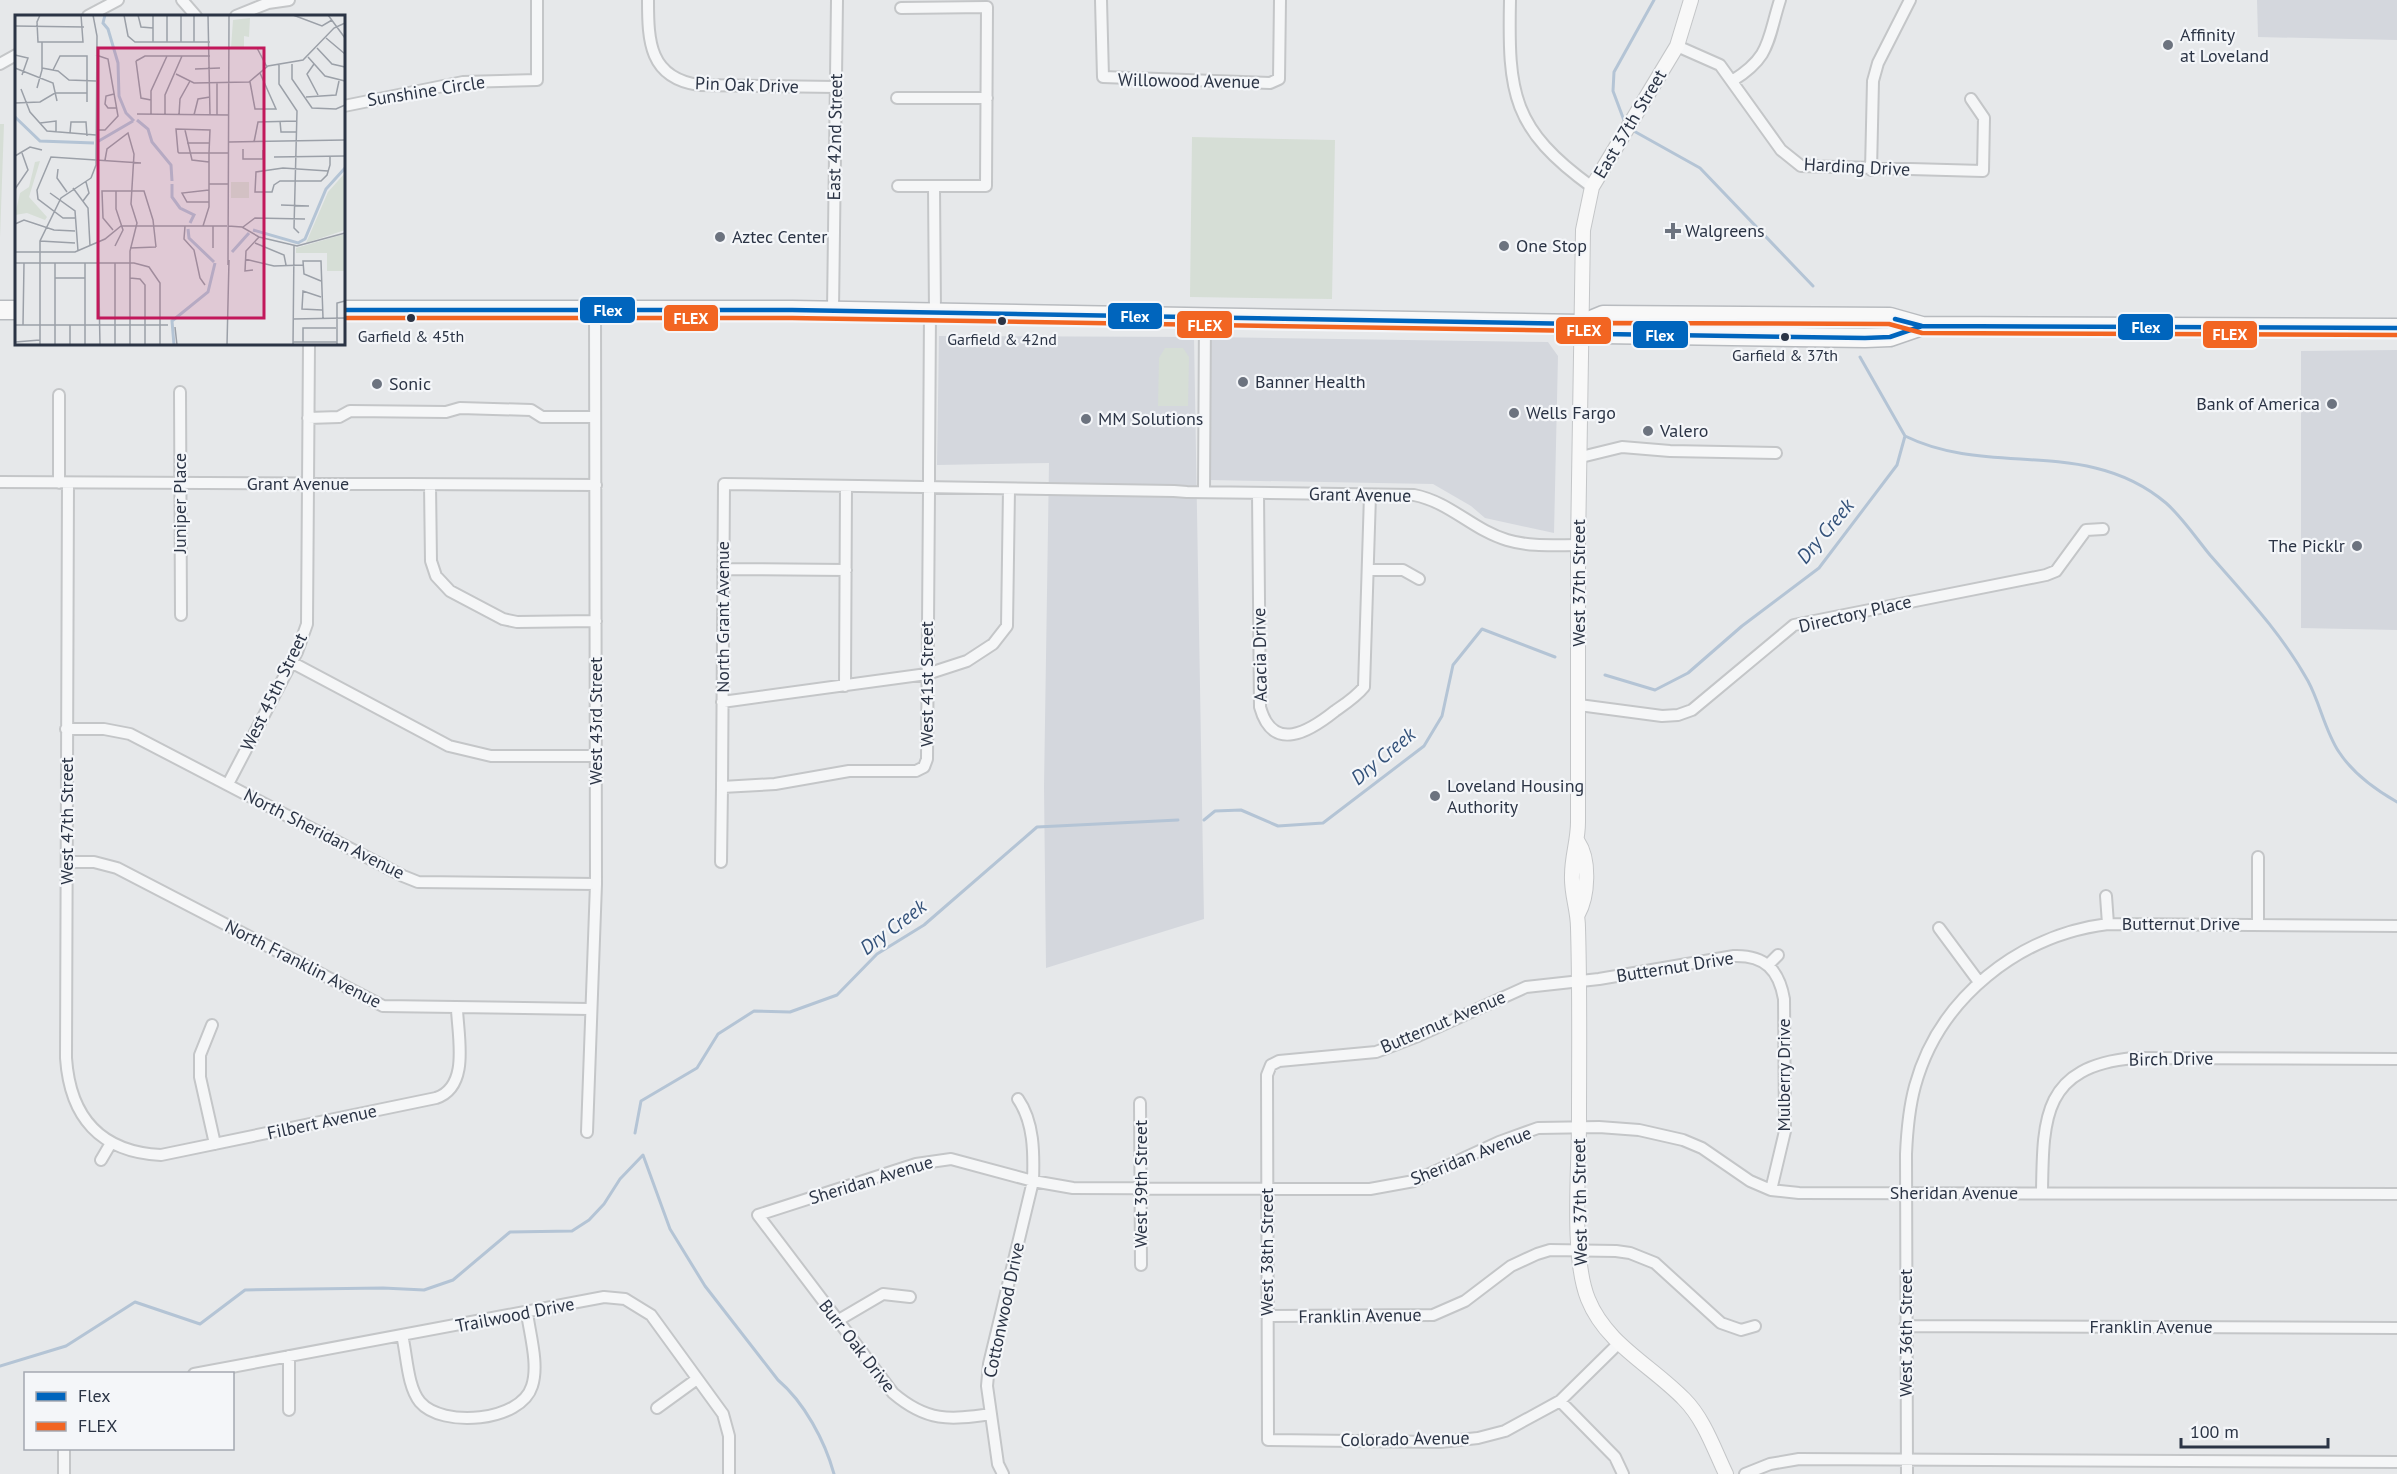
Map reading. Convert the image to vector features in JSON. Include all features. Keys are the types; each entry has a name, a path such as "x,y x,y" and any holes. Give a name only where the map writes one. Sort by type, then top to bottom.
{"highway":[{"path":"345,310 833,310 1581,324 1603,334 1865,338 1890,338 1922,326 2397,328"}],"street":[{"path":"90,15 118,0"},
{"path":"182,0 195,15"},
{"path":"238,15 259,6 290,0"},
{"name":"Sunshine Circle","path":"345,106 463,82 537,80 537,0"},
{"name":"Pin Oak Drive","path":"648,0 648,31 653,53 662,67 682,81 699,85 836,87"},
{"name":"East 42nd Street","path":"833,310 837,0"},
{"name":"Willowood Avenue","path":"1101,0 1102,77 1276,82 1279,79 1280,0"},
{"path":"1510,0 1509,52 1517,102 1544,146 1567,169 1592,187"},
{"name":"East 37th Street","path":"1581,324 1583,230 1592,187 1677,46 1691,0"},
{"path":"1732,81 1751,69 1761,58 1780,0"},
{"path":"1871,170 1873,81 1878,63 1910,0"},
{"path":"898,186 986,186 987,7 901,8"},
{"name":"Harding Drive","path":"1677,46 1713,60 1726,71 1781,150 1796,163 1815,168 1983,171 1984,118 1971,99"},
{"path":"0,63 15,56"},
{"path":"897,98 987,98"},
{"name":"West 41st Street","path":"722,787 775,784 849,771 916,771 924,767 927,759 934,187"},
{"name":"West 43rd Street","path":"587,1132 596,884 595,310"},
{"path":"1204,492 1205,317"},
{"name":"West 37th Street","path":"1581,324 1578,842 1583,850 1585,876 1584,904 1578,914 1580,980 1579,1251 1588,1299 1600,1321 1618,1344 1691,1406 1726,1474"},
{"name":"West 45th Street","path":"228,784 291,662 307,624 306,483 309,345"},
{"name":"Juniper Place","path":"180,392 181,615"},
{"name":"West 47th Street","path":"59,395 63,483 69,1080 80,1111 94,1130 111,1143"},
{"path":"308,418 339,417 350,411 446,412 460,408 531,410 542,417 596,417"},
{"path":"1581,457 1622,447 1670,451 1776,453"},
{"name":"Grant Avenue","path":"0,482 596,485"},
{"name":"North Grant Avenue","path":"1009,489 1007,626 993,644 967,661 927,675 722,702 724,484 1204,492"},
{"path":"430,485 431,561 436,576 450,591 502,619 517,622 596,621"},
{"path":"845,686 846,486"},
{"name":"Grant Avenue","path":"1204,492 1429,498 1506,540 1533,544 1578,545"},
{"name":"Acacia Drive","path":"1258,493 1259,699 1262,714 1275,730 1291,734 1310,730 1364,687 1370,495"},
{"name":"Directory Place","path":"1579,705 1662,716 1692,710 1794,625 2046,575 2056,571 2086,530 2103,529"},
{"path":"723,569 846,570"},
{"path":"1368,570 1403,570 1419,579"},
{"path":"291,662 449,746 491,756 596,756"},
{"path":"721,862 722,702"},
{"name":"North Sheridan Avenue","path":"66,729 120,731 418,882 596,884"},
{"path":"2258,857 2258,925"},
{"name":"North Franklin Avenue","path":"67,862 102,863 117,868 383,1006 457,1009 590,1009"},
{"path":"2106,896 2108,924"},
{"name":"Butternut Drive","path":"1906,1193 1907,1131 1915,1085 1943,1026 1960,1002 1979,982 2020,953 2070,932 2108,924 2397,926"},
{"path":"1939,928 1979,982"},
{"path":"1769,964 1778,955"},
{"name":"Butternut Drive","path":"1580,980 1609,978 1734,956 1750,957 1769,964"},
{"name":"Mulberry Drive","path":"1769,964 1782,988 1785,1010 1785,1131 1771,1190"},
{"name":"Butternut Avenue","path":"1271,1065 1278,1061 1376,1052 1418,1036 1526,987 1580,980"},
{"name":"Filbert Avenue","path":"111,1143 126,1150 161,1155 447,1094 458,1076 457,1009"},
{"path":"212,1025 200,1054 200,1077 215,1144"},
{"name":"Birch Drive","path":"2042,1192 2046,1117 2057,1095 2068,1083 2090,1067 2133,1058 2397,1059"},
{"name":"West 38th Street","path":"1268,1440 1267,1075 1271,1065"},
{"name":"Cottonwood Drive","path":"1004,1474 998,1464 987,1386 989,1364 1033,1181 1034,1152 1026,1112 1018,1099"},
{"name":"West 39th Street","path":"1140,1103 1141,1265"},
{"name":"Sheridan Avenue","path":"758,1215 941,1158 1033,1181 1073,1188 1140,1190 1384,1188 1414,1181 1443,1170 1538,1128 1579,1127 1639,1130 1683,1140 1702,1148 1750,1181 1771,1190 1799,1193 2397,1194"},
{"path":"101,1160 111,1143"},
{"name":"West 36th Street","path":"1906,1193 1906,1474"},
{"name":"Burr Oak Drive","path":"758,1215 885,1384 910,1407 943,1419 991,1414"},
{"name":"Franklin Avenue","path":"1267,1316 1433,1315 1466,1301 1524,1259 1550,1250 1616,1251 1644,1257 1670,1274 1721,1323 1741,1330 1755,1326"},
{"path":"837,1321 883,1294 910,1297"},
{"name":"Trailwood Drive","path":"205,1372 604,1297 625,1299 651,1315 727,1423 729,1474"},
{"path":"402,1335 415,1394 425,1406 447,1416 494,1416 519,1405 533,1385 527,1313"},
{"name":"Franklin Avenue","path":"1905,1326 2397,1328"},
{"name":"Colorado Avenue","path":"1268,1440 1462,1440 1505,1431 1560,1401 1618,1344"},
{"path":"289,1356 289,1410"},
{"path":"657,1408 697,1379"},
{"path":"1560,1401 1615,1457 1623,1474"},
{"path":"64,1450 64,1474"},
{"path":"1745,1474 1770,1464 1799,1459 2397,1462"}],"shaded area":[{"path":"2257,0 2397,0 2397,40 2258,37"},
{"path":"0,124 4,124 0,238"},
{"path":"1192,137 1335,140 1332,299 1190,297"},
{"path":"939,336 1194,337 1204,919 1046,968 1044,787 1049,463 937,465"},
{"path":"1211,337 1548,342 1558,356 1554,533 1485,518 1471,506 1433,484 1209,480"},
{"path":"1165,348 1183,348 1189,357 1188,406 1158,406 1159,358"},
{"path":"2397,350 2397,630 2301,628 2301,351"}],"waterway":[{"name":"Dry Creek","path":"1625,123 1613,91 1614,72 1654,0"},
{"name":"Dry Creek","path":"1632,130 1700,168 1813,286"},
{"name":"Dry Creek","path":"1605,675 1655,690 1688,673 1742,626 1819,568 1897,465 1905,436 1860,357"},
{"path":"1905,436 1937,448 1971,455 2071,463 2104,470 2136,483 2166,503 2287,647 2308,681 2330,735 2344,759 2365,780 2397,802"},
{"name":"Dry Creek","path":"1204,820 1215,811 1241,810 1278,826 1323,823 1424,746 1442,716 1453,665 1482,629 1555,657"},
{"name":"Dry Creek","path":"635,1133 641,1101 697,1068 718,1034 754,1011 790,1012 837,995 877,954 924,925 1037,827 1178,820"},
{"path":"0,1366 66,1346 135,1302 200,1324 245,1290 383,1288 424,1290 453,1280 510,1232 572,1231 589,1220 604,1204 620,1179 643,1155 670,1229 705,1286 805,1411 825,1448 834,1474"}],"transit line":[{"name":"Flex","path":"345,310 792,310 1581,324 1603,334 1865,338 1890,337 1922,326"},
{"name":"FLEX","path":"345,318 792,318 1581,331 1604,323 1889,324 1922,333 2397,335"},
{"name":"Flex","path":"1895,319 1922,326 2397,328"}],"place":[{"name":"Affinity at Loveland","path":"2168,45"},
{"name":"Walgreens","path":"1673,231"},
{"name":"Aztec Center","path":"720,237"},
{"name":"One Stop","path":"1504,246"},
{"name":"Garfield & 45th","path":"411,318"},
{"name":"Garfield & 42nd","path":"1002,321"},
{"name":"Garfield & 37th","path":"1785,337"},
{"name":"Banner Health","path":"1243,382"},
{"name":"Sonic","path":"377,384"},
{"name":"Bank of America","path":"2332,404"},
{"name":"Wells Fargo","path":"1514,413"},
{"name":"MM Solutions","path":"1086,419"},
{"name":"Valero","path":"1648,431"},
{"name":"The Picklr","path":"2357,546"},
{"name":"Loveland Housing Authority","path":"1435,796"}]}
